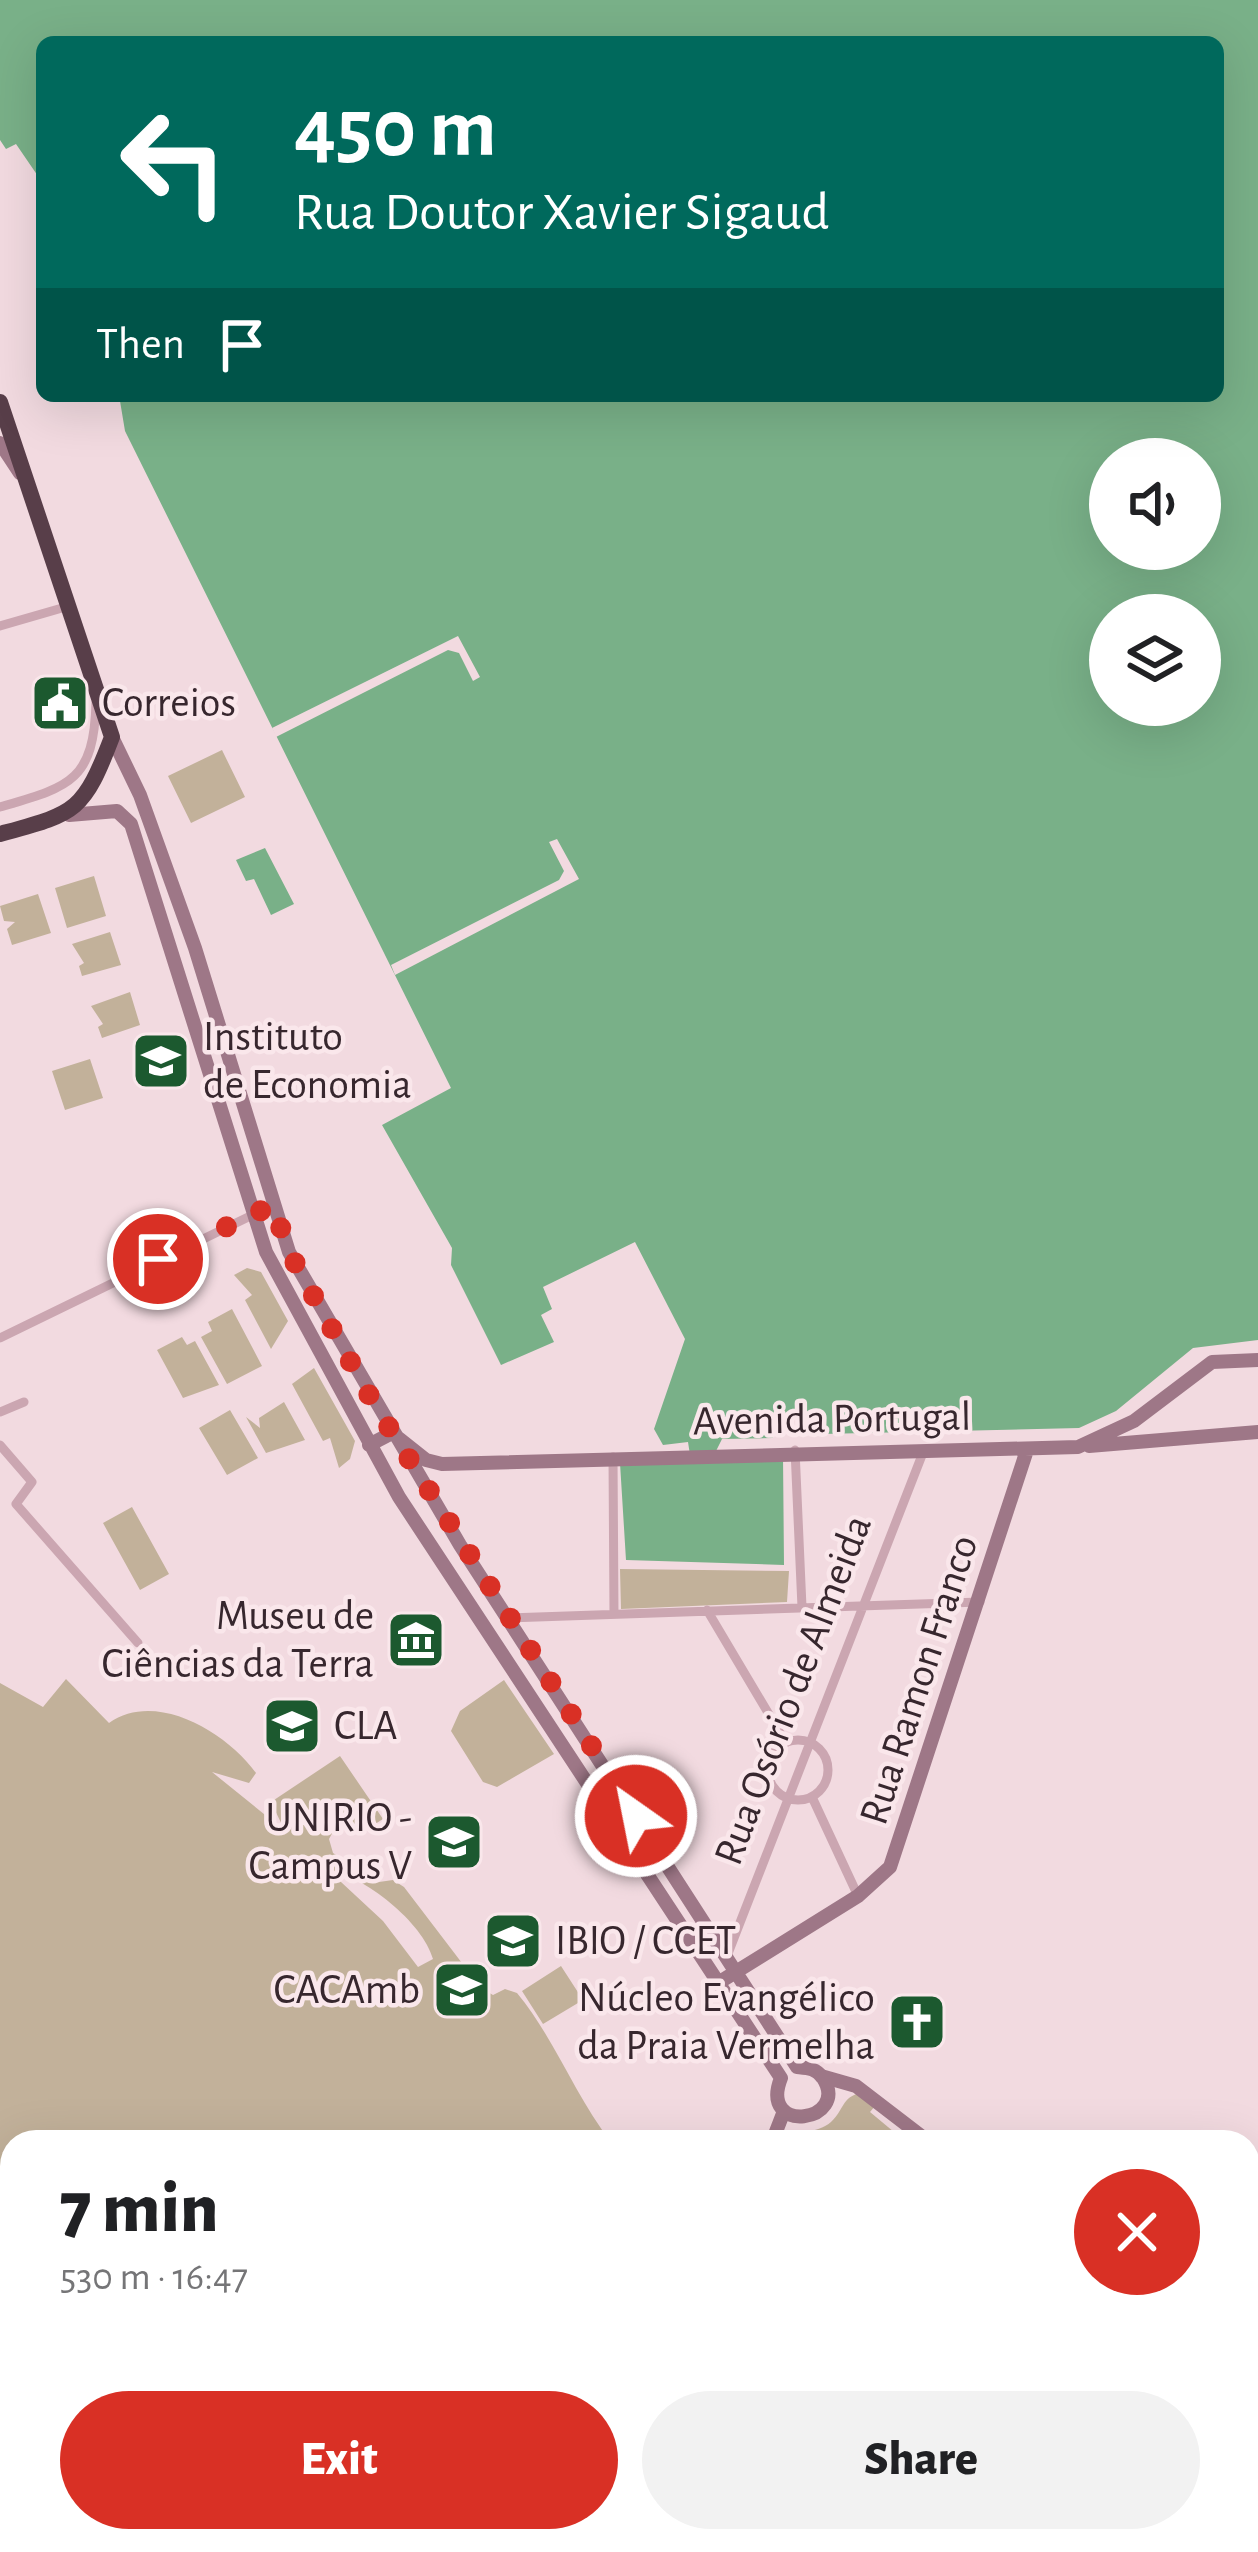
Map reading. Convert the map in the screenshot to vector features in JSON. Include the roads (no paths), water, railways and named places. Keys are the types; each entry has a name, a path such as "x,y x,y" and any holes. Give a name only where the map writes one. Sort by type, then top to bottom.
{"highway":[{"path":"0,402 9,445 29,488 112,737 99,772 68,815 0,834"}],"street":[{"path":"0,626 69,606"},
{"path":"0,807 58,790 80,775 92,746 96,689"},
{"path":"112,737 140,795 195,948 289,1252 415,1472 796,2067 856,2086 913,2130"},
{"path":"68,815 109,810 125,816 136,835 266,1252 392,1485 781,2078"},
{"path":"171,956 195,948"},
{"path":"0,1338 273,1205"},
{"name":"Avenida Portugal","path":"392,1432 426,1460 442,1464 791,1450 1078,1447 1134,1421 1212,1362 1258,1360"},
{"path":"0,1412 25,1402"},
{"path":"1134,1421 1136,1444"},
{"path":"369,1445 392,1432"},
{"path":"1078,1447 1258,1432"},
{"path":"0,1445 32,1482 16,1501 138,1643"},
{"path":"791,1450 802,1606"},
{"name":"Rua Osório de Almeida","path":"727,1956 860,1604 924,1450"},
{"name":"Rua Ramon Franco","path":"718,1983 858,1896 881,1878 898,1854 1027,1450"},
{"path":"614,1614 617,1456"},
{"path":"392,1485 415,1472"},
{"path":"506,1618 980,1602"},
{"path":"707,1610 786,1743"},
{"path":"809,1742 823,1752 828,1768 824,1785 812,1796 787,1798 772,1784 769,1766 786,1743 809,1742"},
{"path":"812,1796 858,1896"},
{"path":"644,1869 662,1856"},
{"path":"777,2130 784,2111 777,2096 781,2078 796,2067"},
{"path":"784,2111 808,2117 822,2108 827,2092 821,2076"}],"place":[{"name":"Correios","path":"60,703"},
{"name":"Instituto de Economia","path":"161,1061"},
{"name":"Museu de Ciências da Terra","path":"416,1640"},
{"name":"CLA","path":"292,1726"},
{"name":"UNIRIO - Campus V","path":"454,1842"},
{"name":"IBIO / CCET","path":"513,1941"},
{"name":"CACAmb","path":"462,1990"},
{"name":"Núcleo Evangélico da Praia Vermelha","path":"917,2022"}]}
